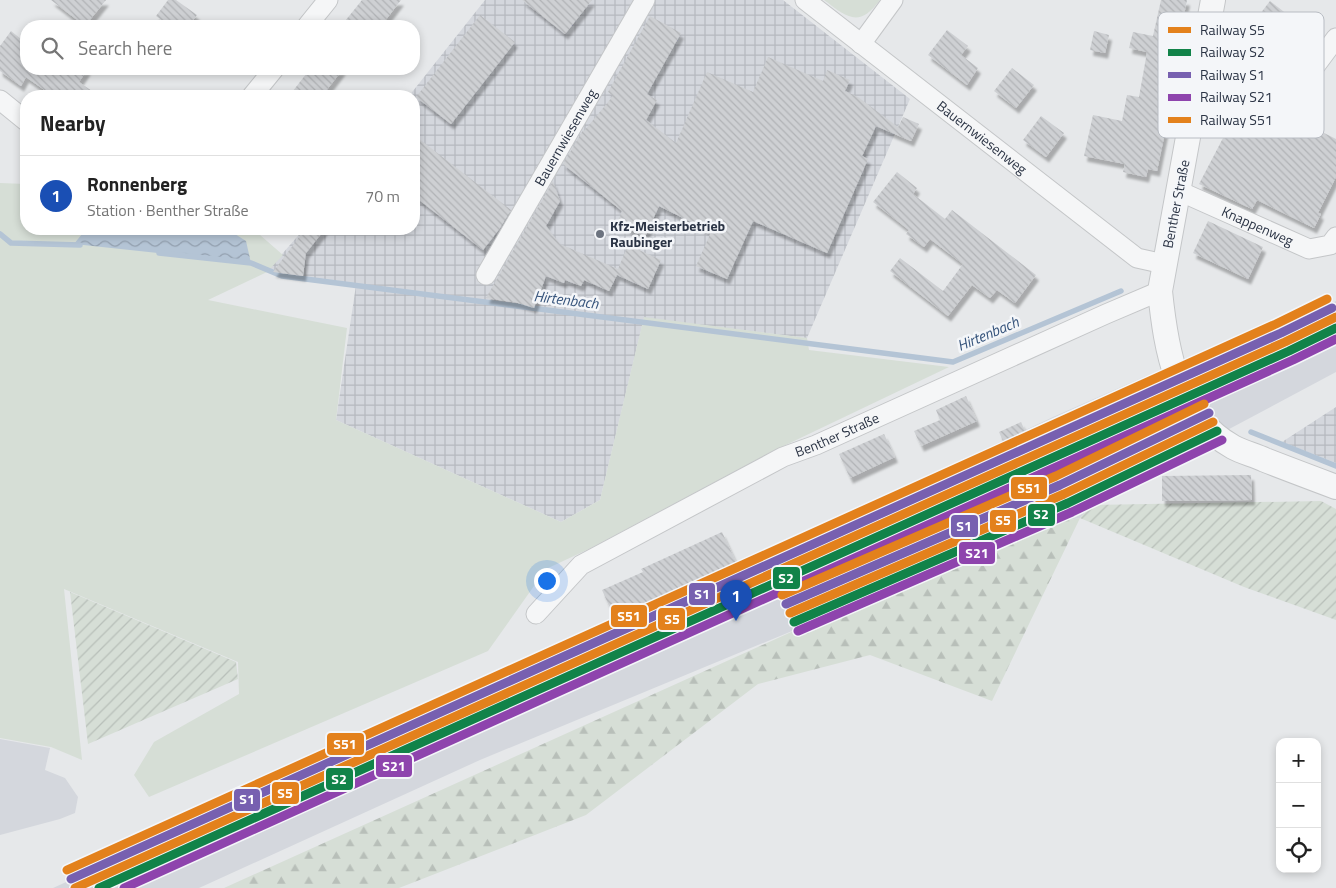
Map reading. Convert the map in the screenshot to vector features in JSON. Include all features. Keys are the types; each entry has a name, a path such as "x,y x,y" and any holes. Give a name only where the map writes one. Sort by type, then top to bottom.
{"street":[{"path":"312,20 328,0"},
{"name":"Bauernwiesenweg","path":"486,275 644,0"},
{"name":"Bauernwiesenweg","path":"804,0 1137,258 1164,264"},
{"path":"861,44 893,0"},
{"path":"1324,54 1336,38"},
{"path":"257,90 269,75"},
{"path":"0,100 20,115"},
{"name":"Benther Straße","path":"1188,138 1160,291 1165,333 1174,371 1186,402 1205,426 1234,448 1336,487"},
{"name":"Knappenweg","path":"1179,191 1309,248 1330,245 1336,237"},
{"name":"Benther Straße","path":"536,614 581,566 726,487 783,458 1160,291"}],"shaded area":[{"path":"485,0 783,0 910,99 807,338 644,318 600,500 561,522 336,420 356,285 282,276 268,270 299,235 420,235 420,90 414,90"},
{"path":"1336,301 1336,372 1216,436 1210,452 1196,459 1159,471 1092,505 1080,518 1042,525 480,760 199,888 53,888 486,692 603,630 1053,417 1162,369 1219,364"},
{"path":"1336,407 1336,463 1282,442"},
{"path":"0,739 50,748 45,770 65,778 78,797 75,813 60,819 0,835"}],"green space":[{"path":"824,0 880,0 866,14 853,17 840,12"},
{"path":"0,183 20,184 20,235 260,235 283,255 267,272 208,300 347,328 336,420 561,522 600,500 644,317 807,338 809,350 949,367 769,453 589,549 546,569 488,651 149,797 134,775 154,742 239,694 238,662 64,589 82,760 51,747 0,738"},
{"path":"1321,501 1336,509 1336,620 1244,587 1080,518 1092,505"},
{"path":"1080,518 992,701 870,655 758,684 586,815 399,888 224,888 809,624 1042,525"},
{"path":"70,592 236,662 238,679 88,744"}],"water":[{"path":"81,235 236,235 246,241 251,263 74,244"}],"building":[{"path":"51,0 106,0 90,20 77,20"},
{"path":"168,0 176,0 197,15 193,20 162,20 156,16"},
{"path":"362,0 401,0 386,20 346,20"},
{"path":"522,0 592,0 565,34"},
{"path":"1161,0 1187,0 1185,12 1158,12"},
{"path":"1270,1 1284,12 1262,12"},
{"path":"1158,14 1158,138 1164,138 1157,171 1148,169 1146,177 1123,172 1125,164 1084,156 1093,115 1122,121 1127,95 1139,97 1147,52 1129,48 1133,32 1153,36"},
{"path":"480,15 515,42 451,124 420,100 420,92"},
{"path":"650,16 681,33 647,94 657,100 646,120 676,143 707,72 753,92 768,57 823,81 827,70 850,80 845,91 858,97 898,127 903,117 919,124 911,141 876,126 862,156 868,159 827,253 753,221 727,279 696,266 711,232 659,206 645,237 617,223 622,211 563,164 583,130 613,96 608,92"},
{"path":"947,30 968,46 961,55 978,68 967,85 928,55"},
{"path":"11,31 20,38 20,75 84,75 79,82 90,90 44,90 26,77 21,86 0,71 0,46"},
{"path":"1094,31 1109,35 1105,53 1090,50"},
{"path":"1012,68 1034,85 1016,108 994,91"},
{"path":"305,75 338,75 327,90 294,90"},
{"path":"1041,116 1064,133 1046,157 1023,140"},
{"path":"1324,133 1336,139 1336,177 1318,213 1321,214 1314,228 1257,200 1252,209 1199,184 1223,138 1324,138"},
{"path":"420,140 511,210 483,250 420,201"},
{"path":"897,172 917,188 913,194 945,219 952,210 1036,275 1015,303 997,290 990,298 972,285 948,316 890,271 900,258 943,291 963,264 930,239 924,247 906,234 909,230 873,202"},
{"path":"553,181 560,201 546,226 560,244 618,269 628,245 661,260 648,289 617,275 609,291 584,280 581,286 565,280 564,283 546,276 534,308 518,303 486,298"},
{"path":"1208,221 1263,247 1248,279 1193,253"},
{"path":"301,235 320,235 306,253 303,276 273,272"},
{"path":"966,396 977,421 921,446 914,431 940,420 936,410"},
{"path":"1021,422 1031,444 1009,455 999,432"},
{"path":"884,434 895,457 850,478 839,454"},
{"path":"1251,475 1252,500 1162,501 1162,476"},
{"path":"722,532 736,562 614,617 602,590 643,572 641,569"}],"waterway":[{"name":"Hirtenbach","path":"0,234 11,243 80,245"},
{"name":"Hirtenbach","path":"159,253 251,263 282,276 953,362 1121,291"},
{"name":"Hirtenbach","path":"1251,432 1336,466"}],"rail line":[{"name":"S51","path":"67,870 1276,324 1327,299"},
{"name":"S1","path":"71,879 1281,333 1332,308"},
{"name":"S5","path":"75,888 1285,342 1336,317"},
{"name":"S2","path":"99,888 1289,351 1336,328"},
{"name":"S21","path":"124,888 1336,339"},
{"name":"S51","path":"782,595 1056,476 1204,404"},
{"name":"S1","path":"786,604 1060,485 1209,413"},
{"name":"S5","path":"790,613 1064,494 1213,422"},
{"name":"S2","path":"794,622 1068,503 1217,431"},
{"name":"S21","path":"798,631 1072,512 1222,440"}],"place":[{"name":"Kfz-Meisterbetrieb Raubinger","path":"600,234"},
{"name":"Ronnenberg","path":"736,621"}]}
